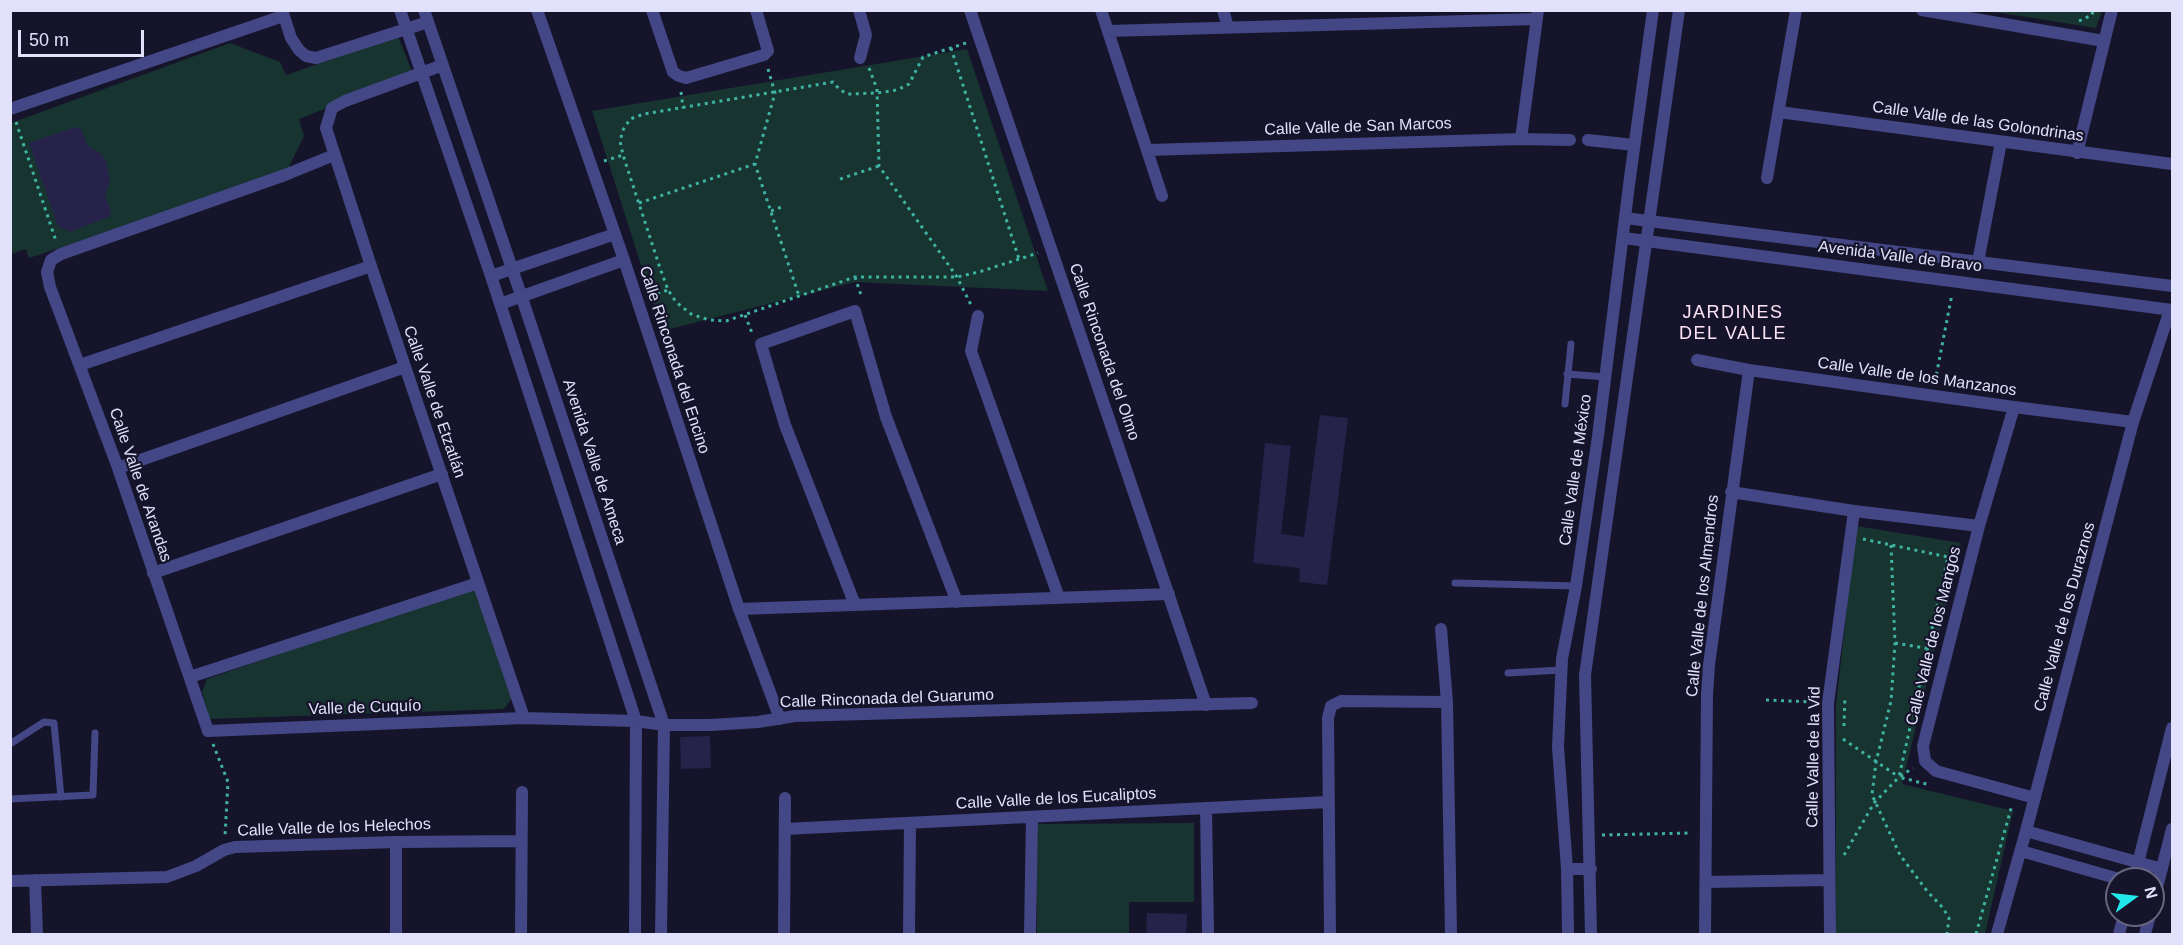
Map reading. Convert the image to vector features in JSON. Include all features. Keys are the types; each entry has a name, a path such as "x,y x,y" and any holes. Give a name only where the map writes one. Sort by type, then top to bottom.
{"street":[{"path":"400,10 491,276 636,721 635,934"},
{"name":"Calle Rinconada del Encino","path":"537,10 624,260 739,609 780,719"},
{"path":"652,10 673,72 686,78 764,55 768,51 768,46 756,10"},
{"path":"859,10 866,35 860,58"},
{"name":"Calle Rinconada del Olmo","path":"970,10 1206,705"},
{"path":"1101,10 1162,196"},
{"path":"1223,10 1228,27"},
{"name":"Calle Valle de México","path":"1568,934 1567,869 1558,747 1561,670 1576,586 1606,377 1653,10"},
{"path":"1591,934 1585,675 1679,10"},
{"path":"1767,178 1796,10"},
{"path":"1922,10 2104,41"},
{"path":"2077,153 2112,10"},
{"path":"11,109 282,14 291,38 299,50 306,56 316,58 406,28 426,16"},
{"path":"1108,31 1537,15 1521,139"},
{"name":"Avenida Valle de Ameca","path":"426,16 664,725 661,934"},
{"path":"422,73 443,65"},
{"name":"Calle Valle de Etzatlán","path":"422,73 345,101 332,108 327,128 371,266 524,718"},
{"name":"Calle Valle de las Golondrinas","path":"1779,112 2172,164"},
{"name":"Calle Valle de San Marcos","path":"1148,150 1521,139 1570,140"},
{"path":"1588,141 1634,145"},
{"path":"1978,262 2001,142"},
{"path":"60,254 285,175 334,154"},
{"name":"Avenida Valle de Bravo","path":"1625,218 2172,286"},
{"path":"491,276 615,234"},
{"name":"Avenida Valle de Bravo","path":"1624,238 2171,310"},
{"name":"Calle Valle de Arandas","path":"60,254 51,260 47,272 50,287 118,468 208,731"},
{"path":"500,304 624,260"},
{"path":"80,365 371,266"},
{"path":"855,605 785,425 761,344 855,310 886,417 957,602"},
{"name":"Calle Valle de los Duraznos","path":"1997,934 2021,851 2133,422 2171,310"},
{"path":"978,316 971,351 1059,598"},
{"name":"Calle Valle de los Manzanos","path":"1697,360 1749,370 2133,422"},
{"path":"118,468 405,367"},
{"name":"Calle Valle de los Almendros","path":"1705,934 1707,695 1731,492 1749,370"},
{"name":"Calle Valle de los Mangos","path":"1925,760 1923,746 1946,652 1979,526 2014,407"},
{"path":"153,573 442,474"},
{"path":"1731,492 1854,511 1979,526"},
{"name":"Calle Valle de la Vid","path":"1830,934 1828,703 1854,511"},
{"path":"190,677 478,583"},
{"path":"739,609 1169,594"},
{"path":"1441,629 1447,702 1451,934"},
{"path":"1330,934 1328,718 1331,706 1341,701 1447,702"},
{"name":"Calle Rinconada del Guarumo","path":"524,718 636,721 664,725 758,722 795,716 1252,703"},
{"name":"Valle de Cuquío","path":"208,731 524,718"},
{"path":"2137,867 2172,728"},
{"path":"1925,760 1936,771 2035,798"},
{"path":"521,934 522,792"},
{"path":"784,934 785,798"},
{"name":"Calle Valle de los Eucaliptos","path":"785,829 1328,802"},
{"path":"1206,808 1208,934"},
{"path":"1030,934 1032,817"},
{"path":"909,934 910,823"},
{"path":"2163,867 2172,830"},
{"path":"2026,831 2155,867"},
{"name":"Calle Valle de los Helechos","path":"10,881 167,877 235,847 521,841"},
{"path":"396,842 396,934"},
{"path":"2021,851 2105,875"},
{"path":"1567,869 1591,869"},
{"path":"35,880 38,934"},
{"path":"1706,882 1829,880"}],"lane":[{"path":"1565,404 1571,344"},
{"path":"1567,374 1606,377"},
{"path":"1455,583 1576,586"},
{"path":"1508,673 1561,670"},
{"path":"10,744 44,722 54,723 61,797"},
{"path":"10,799 93,795 94,733"}],"path":[{"path":"980,39 923,57 909,84 897,90 848,94 840,90 833,82 644,114 630,119 623,130 620,141 622,155 668,290 676,302 691,314 709,320 726,321 855,277 957,277 1051,249"},
{"path":"951,48 1019,259"},
{"path":"764,55 775,93 755,164 799,296"},
{"path":"860,58 871,71 877,93 879,166 957,277 966,298 978,316"},
{"path":"11,109 60,254"},
{"path":"591,166 622,155"},
{"path":"639,204 755,164"},
{"path":"840,179 879,166"},
{"path":"771,211 784,206"},
{"path":"855,277 862,298 855,310"},
{"path":"1933,395 1955,281"},
{"path":"746,315 753,334 761,344"},
{"path":"1861,550 1862,539 1948,557 1899,777"},
{"path":"1891,545 1895,643 1891,700 1876,762 1872,795 1900,855 1949,918 1947,934"},
{"path":"1895,643 1946,652"},
{"path":"1844,751 1845,695"},
{"path":"1766,700 1828,703"},
{"path":"1828,728 1899,777 1933,785"},
{"path":"208,731 228,782 224,850"},
{"path":"1829,862 1844,855 1874,803 1899,777 1925,760"},
{"path":"1976,934 2012,805"},
{"path":"1590,834 1705,833"},
{"path":"1844,844 1844,855"}],"green space":[{"path":"2102,10 2096,28 1988,11"},
{"path":"398,36 413,74 299,119 304,136 286,173 29,258 26,249 11,254 11,123 230,43 280,62 286,75"},
{"path":"967,49 1048,291 855,282 662,331 592,111"},
{"path":"1856,526 1961,543 1902,784 2013,811 1985,934 1836,934 1836,705"},
{"path":"477,589 513,697 504,709 209,719 202,692 207,679 465,590"},
{"path":"1194,823 1194,902 1129,902 1129,934 1037,934 1037,824"}],"building":[{"path":"76,127 82,130 87,145 101,154 106,161 110,180 105,196 111,211 109,217 70,232 58,226 29,143"},
{"path":"1320,415 1348,418 1327,585 1299,582 1300,568 1253,563 1265,443 1291,446 1281,534 1304,537"},
{"path":"710,736 711,768 681,769 680,737"},
{"path":"1147,913 1187,914 1186,934 1146,934"}],"district":[{"name":"JARDINES DEL VALLE","path":"1733,323"}]}
